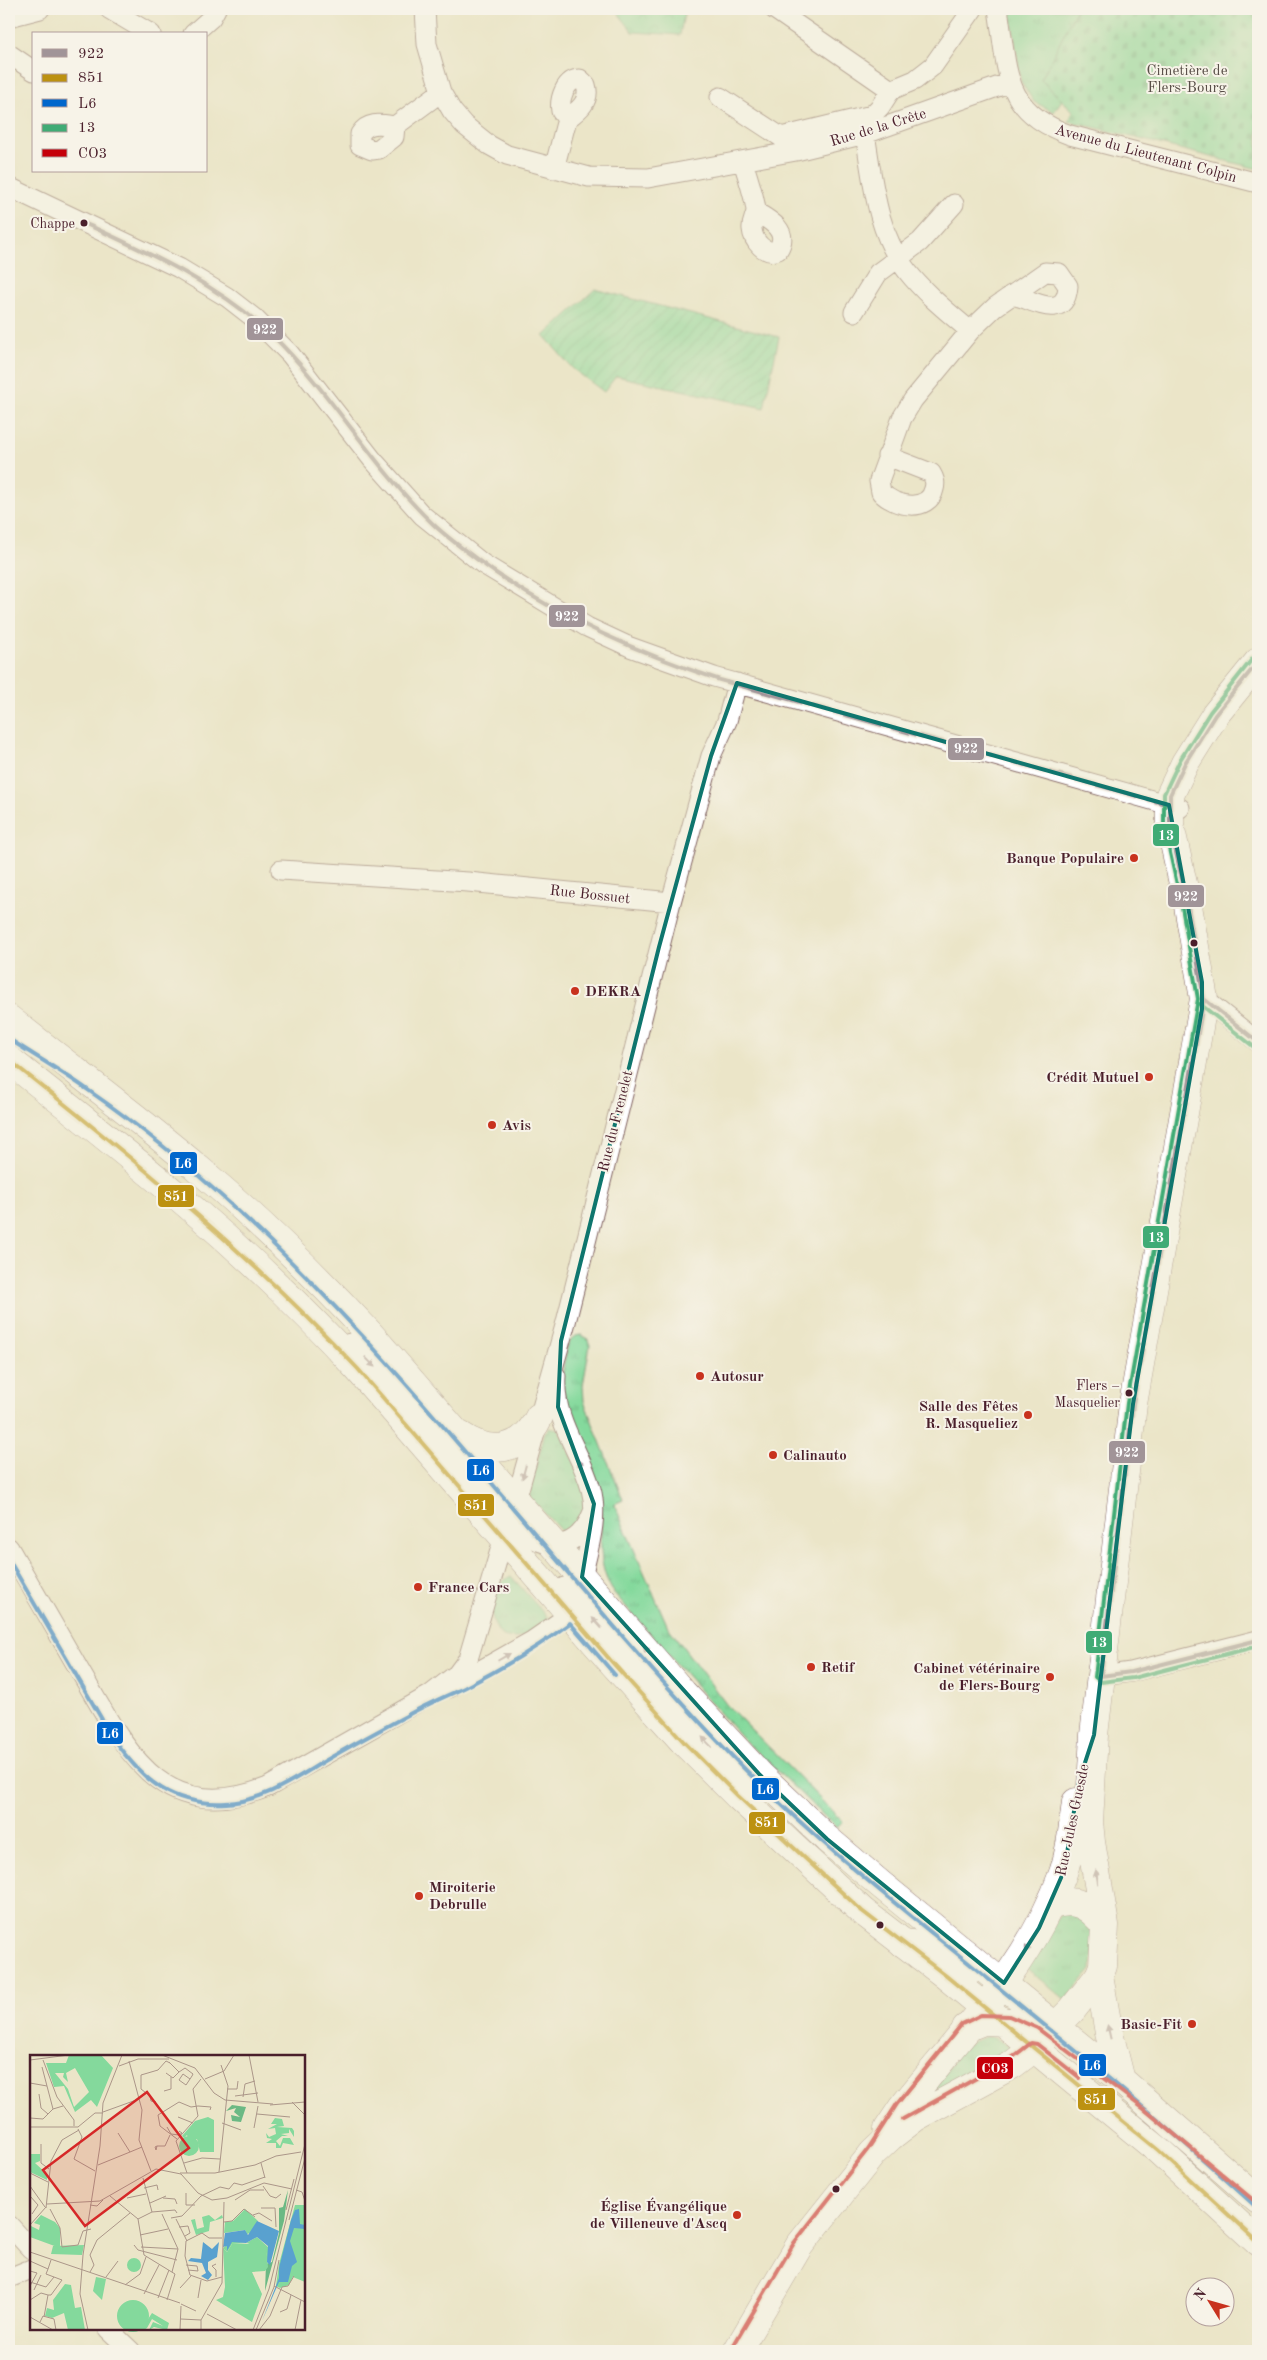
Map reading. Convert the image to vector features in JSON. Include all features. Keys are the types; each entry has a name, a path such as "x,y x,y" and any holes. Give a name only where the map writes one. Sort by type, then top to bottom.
{"main road":[{"name":"Rue Jules Guesde","path":"1099,1976 1105,1955 1105,1924 1089,1822 1094,1735 1133,1404 1204,999 1179,864 1174,806 1170,795 1177,776 1199,739 1228,697 1258,662"},
{"name":"Rue Jules Guesde","path":"1174,806 1219,730 1258,682"},
{"path":"9,1019 201,1171 285,1247 369,1333 456,1433 510,1518 525,1562 576,1597 827,1839 901,1902 996,2001 1025,2027 1043,2032 1258,2212"},
{"path":"9,1032 90,1083"},
{"path":"9,1060 146,1168 267,1274 510,1518 555,1545 576,1597 684,1742 738,1796 862,1911 903,1943 1121,2080 1258,2200"},
{"path":"456,1433 480,1446 503,1447 524,1438 534,1427 539,1416"},
{"name":"Rue Jules Guesde","path":"996,2001 1040,1928 1064,1871 1071,1839 1079,1780 1094,1735"},
{"path":"1050,1906 1062,1901 1073,1902 1086,1907 1105,1924"},
{"path":"873,2153 890,2136 916,2117 1012,2065 1066,2005 1099,1976"},
{"path":"1099,1976 1109,2033 1121,2080"},
{"path":"737,2351 798,2246 873,2153 902,2108 966,2028 983,2021 996,2001"},
{"path":"1043,2032 1158,2150 1258,2242"}],"street":[{"path":"9,17 40,9"},
{"path":"109,9 147,32"},
{"path":"195,32 211,18 216,9"},
{"name":"Rue de la Crête","path":"425,9 427,44 441,92 457,118 489,145 507,155 589,177 637,179 743,161 783,145 865,134 1011,82"},
{"path":"774,9 891,90"},
{"path":"720,97 783,145 872,115 880,107 891,90 915,80 933,66 973,9"},
{"name":"Avenue du Lieutenant Colpin","path":"998,9 1011,82 1019,102 1026,111 1042,124 1054,130 1258,183"},
{"path":"9,54 32,71"},
{"path":"891,90 894,124"},
{"path":"394,126 441,92"},
{"path":"554,169 567,119"},
{"path":"865,134 880,219 887,238 898,258 919,285 970,331"},
{"path":"743,161 756,212"},
{"path":"9,187 196,277 254,318 290,354 372,459 404,496 433,525 483,564 564,614 610,638 665,660 736,683 1174,806"},
{"path":"854,312 874,278 883,268 920,242 954,204"},
{"path":"887,456 897,427 907,409 970,331 995,307 1011,296"},
{"path":"671,902 711,756 727,721 736,683"},
{"name":"Rue Bossuet","path":"281,870 468,882 671,902"},
{"name":"Rue du Frenelet","path":"430,1695 457,1674 468,1659 561,1340 671,902"},
{"path":"1204,999 1258,1042"},
{"name":"Rue du Frenelet","path":"561,1340 556,1389 558,1407 591,1488 593,1512 576,1597"},
{"path":"555,1545 568,1544 579,1536 586,1528 593,1512"},
{"path":"9,1548 119,1738 142,1768 158,1781 180,1791 226,1798 258,1791 430,1695 465,1680 552,1629 576,1597"},
{"path":"488,1592 496,1576 509,1568 525,1562"},
{"path":"1101,1676 1131,1672 1258,1640"},
{"path":"9,2226 30,2248"},
{"path":"9,2278 30,2268"},
{"path":"109,2330 131,2351"}],"highlighted area":[{"path":"737,683 1169,805 1202,982 1202,1009 1133,1404 1094,1735 1079,1781 1064,1871 1039,1928 1004,1983 827,1839 760,1775 582,1577 594,1504 558,1407 561,1341 659,947 711,756"}],"green space":[{"path":"615,9 685,9 680,35 633,32"},
{"path":"1010,9 1077,9 1041,80 1062,100 1054,112 1034,102 1021,82"},
{"name":"Cimetière de Flers-Bourg","path":"1077,9 1258,9 1258,169 1069,121 1073,111 1041,80"},
{"path":"595,289 779,337 764,408 616,376 604,392 573,369 544,336"},
{"path":"581,1335 587,1338 590,1345 583,1385 584,1401 623,1500 614,1504 668,1627 726,1704 843,1822 837,1828 743,1739 614,1593 607,1580 601,1556 601,1506 599,1492 571,1424 564,1397 563,1369 568,1347 574,1337"},
{"path":"549,1428 559,1430 583,1484 584,1511 578,1523 566,1533 562,1532 529,1496 545,1432"},
{"path":"511,1576 548,1618 527,1635 515,1638 501,1635 493,1620 492,1611 492,1603 498,1587"},
{"path":"1063,1910 1095,1923 1092,1969 1065,2000 1025,1967"},
{"path":"985,2037 994,2037 1012,2049 1012,2054 929,2097 963,2046"}],"transit line":[{"name":"922","path":"84,223 134,246 183,272 229,300 251,317 294,357 391,479 433,524 493,571 547,605 631,647 720,680 1169,805"},
{"name":"13","path":"1253,658 1210,712 1180,760 1164,794 1164,826 1182,907 1198,999 1127,1403 1095,1677 1101,1682 1133,1678 1258,1646"},
{"name":"922","path":"1101,1676 1133,1404 1204,999 1188,906 1170,825 1170,795 1185,763 1215,715 1258,662"},
{"name":"922","path":"1204,999 1258,1042"},
{"name":"13","path":"1200,1004 1254,1047"},
{"name":"L6","path":"9,1039 78,1083 145,1132 236,1209 303,1273 366,1340 428,1409 669,1689 759,1784 846,1862 1111,2081 1254,2205"},
{"name":"851","path":"9,1060 190,1208 276,1286 317,1327 358,1369 612,1662 684,1742 738,1796 862,1911 945,1975 1158,2150 1258,2242"},
{"name":"L6","path":"9,1560 114,1740 125,1755 148,1779 161,1788 190,1800 207,1803 226,1803 265,1794 413,1712 492,1673 532,1650 570,1623 615,1675"},
{"name":"922","path":"1101,1676 1131,1672 1258,1640"},
{"name":"CO3","path":"732,2348 794,2243 868,2149 897,2104 962,2024 981,2015 1009,2016 1037,2028 1144,2109 1258,2204"},
{"name":"CO3","path":"903,2119 1009,2060 1031,2043 1037,2044 1080,2078"}],"place":[{"name":"Chappe","path":"84,223"},
{"name":"Banque Populaire","path":"1134,858"},
{"name":"DEKRA","path":"575,991"},
{"name":"Crédit Mutuel","path":"1149,1077"},
{"name":"Avis","path":"492,1125"},
{"name":"Autosur","path":"700,1376"},
{"name":"Flers – Masquelier","path":"1129,1393"},
{"name":"Salle des Fêtes R. Masqueliez","path":"1028,1415"},
{"name":"Calinauto","path":"773,1455"},
{"name":"France Cars","path":"418,1587"},
{"name":"Retif","path":"811,1667"},
{"name":"Cabinet vétérinaire de Flers-Bourg","path":"1050,1677"},
{"name":"Miroiterie Debrulle","path":"419,1896"},
{"name":"Basic-Fit","path":"1192,2024"},
{"name":"Église Évangélique de Villeneuve d'Ascq","path":"737,2215"}]}
